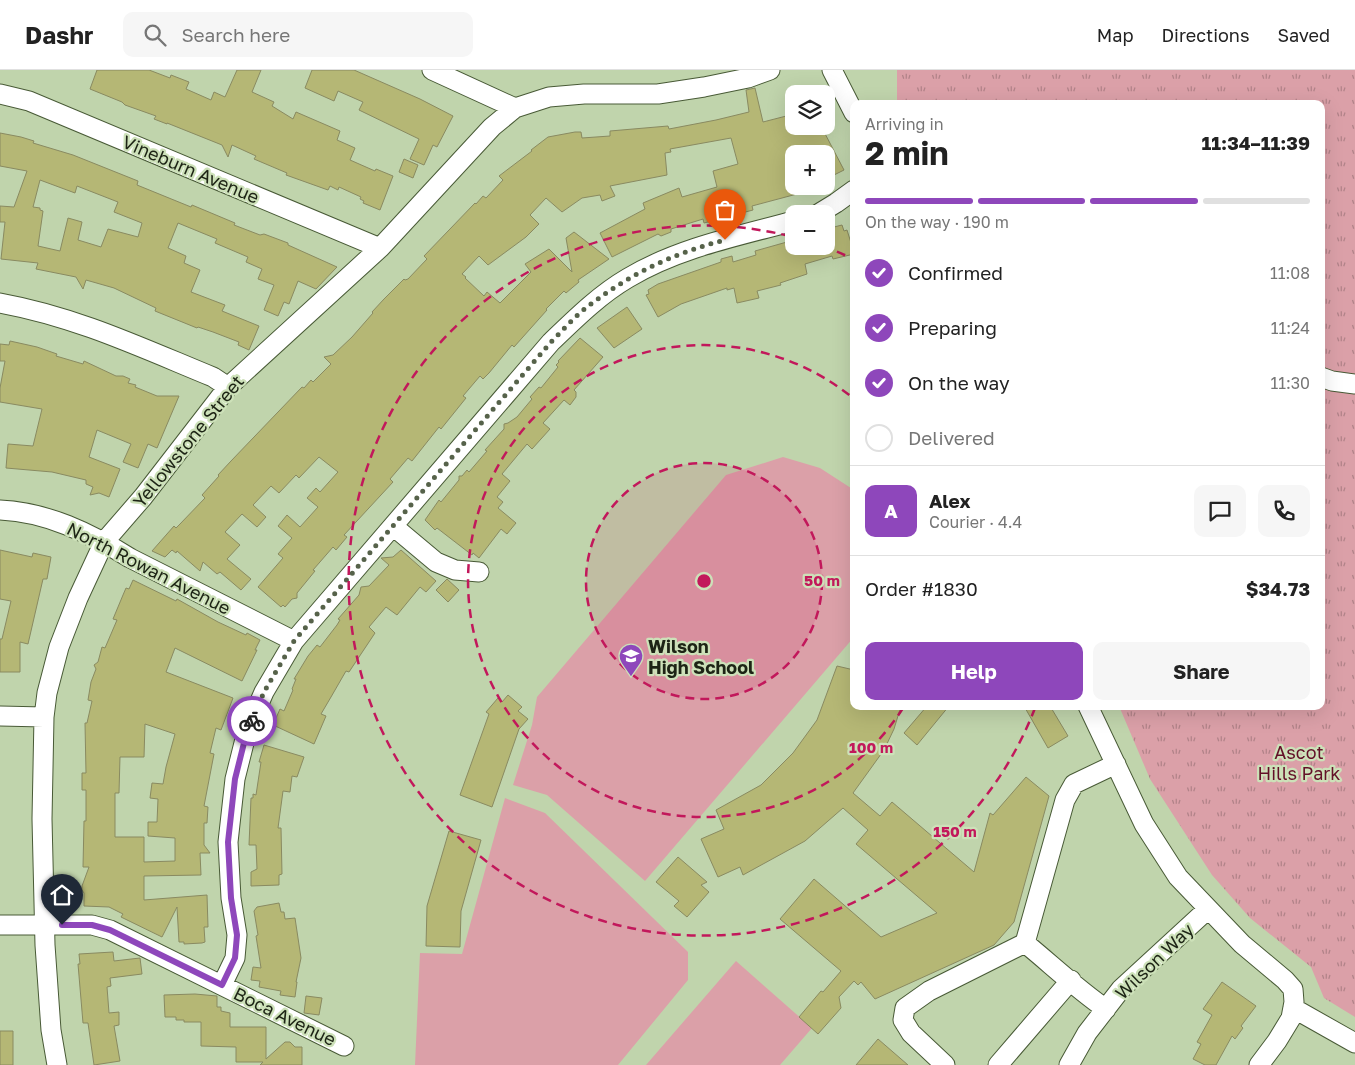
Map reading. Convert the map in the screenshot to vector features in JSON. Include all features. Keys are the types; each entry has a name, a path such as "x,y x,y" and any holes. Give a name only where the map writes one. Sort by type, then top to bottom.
{"street":[{"path":"432,70 515,108"},
{"name":"Yellowstone Street","path":"58,1065 51,1030 44,925 42,743 44,717 47,693 59,647 78,598 104,542 143,498 228,387 380,248 492,127 515,108 549,97 584,94 658,94 748,78 770,70"},
{"path":"832,70 850,105"},
{"name":"Vineburn Avenue","path":"0,94 29,101 380,248"},
{"path":"833,205 850,193"},
{"path":"222,985 235,958 237,935 231,898 228,842 235,779 247,731 264,692 294,641 551,342 589,306 627,278 671,257 708,244 785,223"},
{"path":"0,303 56,315 92,327 213,377 228,387"},
{"path":"1325,378 1355,384"},
{"name":"North Rowan Avenue","path":"0,510 20,511 53,520 104,542 130,558 294,641"},
{"path":"393,526 436,562 455,570 479,572"},
{"path":"1090,710 1144,824 1178,877 1242,944 1293,989 1294,1005 1291,1018 1259,1065"},
{"path":"0,716 44,717"},
{"path":"945,1065 911,1033 903,1020 905,1008 929,991 1024,942 1065,800 1074,784 1116,764"},
{"name":"Wilson Way","path":"1069,1065 1087,1033 1120,989 1208,909"},
{"name":"Boca Avenue","path":"0,926 92,925 110,930 344,1046"},
{"path":"1024,942 1106,1009"},
{"path":"1000,1063 1071,980"},
{"path":"1294,1005 1355,1043"}],"green space":[{"name":"Ascot Hills Park","path":"897,70 1355,70 1355,1017 1324,998 1311,967 1250,918 1212,875 1150,779 1121,710 1325,710 1325,100 897,100"},
{"path":"783,457 820,468 850,487 850,642 645,881 547,795 513,785 532,725 537,697 726,475"},
{"path":"505,798 545,813 688,952 688,980 618,1065 415,1065 420,953 462,954"},
{"path":"736,961 812,1028 780,1065 646,1065"}],"building":[{"path":"97,70 149,70 170,78 171,75 189,82 186,89 211,100 214,92 225,97 237,70 261,70 252,92 274,102 272,106 293,119 296,112 340,131 337,140 355,148 350,160 375,171 376,169 393,176 380,210 363,203 364,201 360,199 361,197 339,187 338,190 330,186 328,190 286,175 287,173 254,159 256,156 232,145 228,157 222,145 154,119 156,116 125,105 90,89"},
{"path":"312,70 354,70 420,99 453,116 437,147 433,145 424,165 410,159 419,139 359,110 363,102 338,91 334,101 305,88"},
{"path":"755,88 763,122 785,116 785,135 826,135 831,145 785,145 785,195 793,195 752,206 753,210 704,223 703,219 671,229 671,232 661,236 658,234 612,257 600,233 645,209 643,203 679,188 682,197 717,187 713,171 738,164 731,138 670,149 671,152 665,153 667,175 610,186 615,196 602,201 600,195 582,198 562,212 546,198 530,215 539,224 526,237 488,265 479,256 462,274 465,278 484,296 487,292 500,303 531,272 525,264 549,249 572,272 566,238 574,232 609,259 578,280 579,282 566,293 564,291 514,347 512,345 489,373 483,379 480,376 463,396 466,398 441,429 439,427 412,461 408,458 390,479 393,482 344,535 347,537 336,550 333,547 313,570 315,571 297,593 297,598 292,599 285,607 283,605 281,607 258,587 283,558 278,554 292,538 278,526 287,515 300,527 318,507 307,498 316,488 320,492 338,472 319,457 299,478 296,475 279,493 271,486 253,505 266,517 257,527 242,514 225,532 240,545 227,559 251,579 241,590 220,572 217,574 203,562 200,571 177,551 176,553 172,550 165,557 152,551 174,526 176,528 205,498 202,495 231,461 302,387 304,388 311,380 313,382 331,364 324,357 333,355 352,337 384,299 404,279 408,279 427,259 424,256 475,203 483,196 486,198 503,180 499,176 531,150 548,137 575,132 581,132 582,138 610,136 610,131 668,126 669,129 749,112 746,90"},
{"path":"0,133 21,137 138,181 137,185 191,207 192,205 260,235 264,234 288,243 288,245 337,267 316,289 298,281 289,304 284,302 278,316 264,310 274,285 258,279 262,269 246,262 248,257 215,243 217,239 178,223 168,248 186,256 184,263 200,270 191,292 225,305 222,311 259,326 249,350 238,345 239,342 155,311 156,308 114,288 86,280 83,289 76,277 36,269 38,263 1,259 5,222 0,222 0,206 14,207 27,171 0,166","holes":["40,180 75,193 77,186 118,202 114,212 142,223 138,237 108,229 101,247 78,240 82,222 68,218 60,251 38,246 43,211 40,208 33,207"]},
{"path":"835,153 844,170 835,174"},
{"path":"404,159 418,165 413,178 399,172"},
{"path":"842,225 844,231 847,230 850,240 850,255 833,259 832,256 805,264 807,274 780,283 781,285 757,291 759,298 737,303 734,288 727,290 727,288 681,304 658,317 646,295 649,294 648,290 658,284 721,262 721,259 732,256 733,262 756,255 755,251 785,243 785,255 835,255 835,227"},
{"path":"627,307 642,329 614,348 597,328"},
{"path":"580,338 603,357 574,390 576,397 570,405 564,400 543,423 550,429 532,449 527,444 502,474 510,481 497,497 503,502 498,508 516,523 507,534 501,529 479,558 473,553 472,555 437,528 435,530 425,520 439,500 441,502 459,480 459,476 462,476 467,470 469,472 487,451 485,450 504,429 504,424 517,417 532,399 530,397 539,387 541,388 558,367 556,365 558,361"},
{"path":"10,341 37,347 57,354 56,356 83,364 84,361 116,376 130,379 128,383 157,396 179,396 157,448 148,444 138,468 123,462 131,444 97,430 89,457 120,469 109,497 99,493 90,495 93,487 86,484 86,480 52,472 6,468 8,444 33,446 42,409 0,402 0,388 5,361 0,361 0,344 9,345"},
{"path":"0,550 32,557 33,553 51,557 47,579 43,579 28,644 20,642 20,672 0,672 0,639 2,639 11,601 0,599"},
{"path":"401,550 436,581 426,592 420,587 397,615 386,607 369,627 375,633 349,672 346,671 321,714 326,716 314,744 273,725 280,709 284,711 293,690 296,679 294,679 308,656 317,645 320,647 337,625 340,620 338,619 359,595 361,587 369,586 389,565 381,558 393,557"},
{"path":"447,579 459,590 448,602 436,590"},
{"path":"133,580 176,601 177,599 218,622 260,640 242,681 175,648 166,672 233,698 221,730 216,728 210,753 214,754 204,806 208,807 207,823 204,823 204,845 210,853 200,853 201,875 144,876 144,900 207,895 208,927 204,927 205,942 202,943 184,944 184,942 179,942 177,907 162,937 121,917 123,914 109,907 84,906 82,886 89,867 83,867 86,790 82,790 82,773 86,773 85,723 87,723 92,701 88,700 91,682 96,669 94,665 98,662 102,647 105,648 117,620 113,619 126,588 129,589","holes":["145,724 175,734 163,784 152,783 150,798 158,799 157,822 148,822 148,836 175,838 175,861 144,862 144,837 115,837 115,793 119,793 120,757 144,757"]},
{"path":"837,666 850,669 850,710 900,710 894,729 884,750 853,793 880,816 892,802 974,872 990,813 993,815 1026,777 1049,796 1014,922 994,945 875,999 861,982 858,985 854,981 839,997 841,1008 818,1034 799,1017 841,971 780,919 814,879 881,937 937,913 856,844 868,830 843,808 805,841 743,875 740,867 718,877 701,839 724,829 716,810 761,785 793,753 817,720"},
{"path":"508,695 522,707 518,711 528,719 519,729 492,807 460,795 489,714 486,712 498,698 502,702"},
{"path":"924,710 946,710 917,745 904,733"},
{"path":"1026,710 1052,710 1068,736 1048,748"},
{"path":"264,745 304,757 297,777 292,776 290,792 283,791 278,828 281,828 282,874 279,875 279,885 251,886 251,872 257,869 256,845 249,845 251,798 253,798 253,794 256,795 261,762 259,762"},
{"path":"449,831 481,840 461,911 460,947 426,946 427,906"},
{"path":"678,857 707,882 701,885 709,892 687,917 674,906 679,901 656,882"},
{"path":"279,903 281,912 284,912 285,919 295,918 301,958 295,997 280,995 281,991 259,987 260,981 251,980 253,967 261,968 254,911 257,907"},
{"path":"113,952 114,961 140,958 142,974 110,978 111,986 107,987 109,1013 119,1012 119,1025 114,1026 120,1061 94,1065 88,1023 83,1023 78,964 80,964 79,954"},
{"path":"1222,982 1256,1006 1241,1026 1243,1028 1235,1039 1232,1036 1216,1065 1205,1065 1193,1059 1201,1044 1197,1042 1212,1015 1203,1009"},
{"path":"195,994 217,996 217,1007 221,1007 221,1011 230,1013 230,1027 266,1027 266,1059 285,1042 290,1042 295,1047 302,1047 302,1065 260,1065 263,1062 236,1062 236,1047 201,1046 201,1022 184,1022 184,1020 176,1020 176,1017 165,1017 164,995"},
{"path":"306,996 322,998 319,1015 304,1013"},
{"path":"0,1031 13,1031 13,1065 0,1065"},
{"path":"878,1039 908,1065 856,1065"}],"way so far":[{"path":"252,721 264,692 294,641 551,342 589,306 627,278 671,257 725,240"}],"place":[{"name":"Wilson High School","path":"631,677"}],"route":[{"path":"62,925 92,925 110,930 222,985 235,958 237,935 231,898 228,842 235,779 247,731 252,721"}]}
